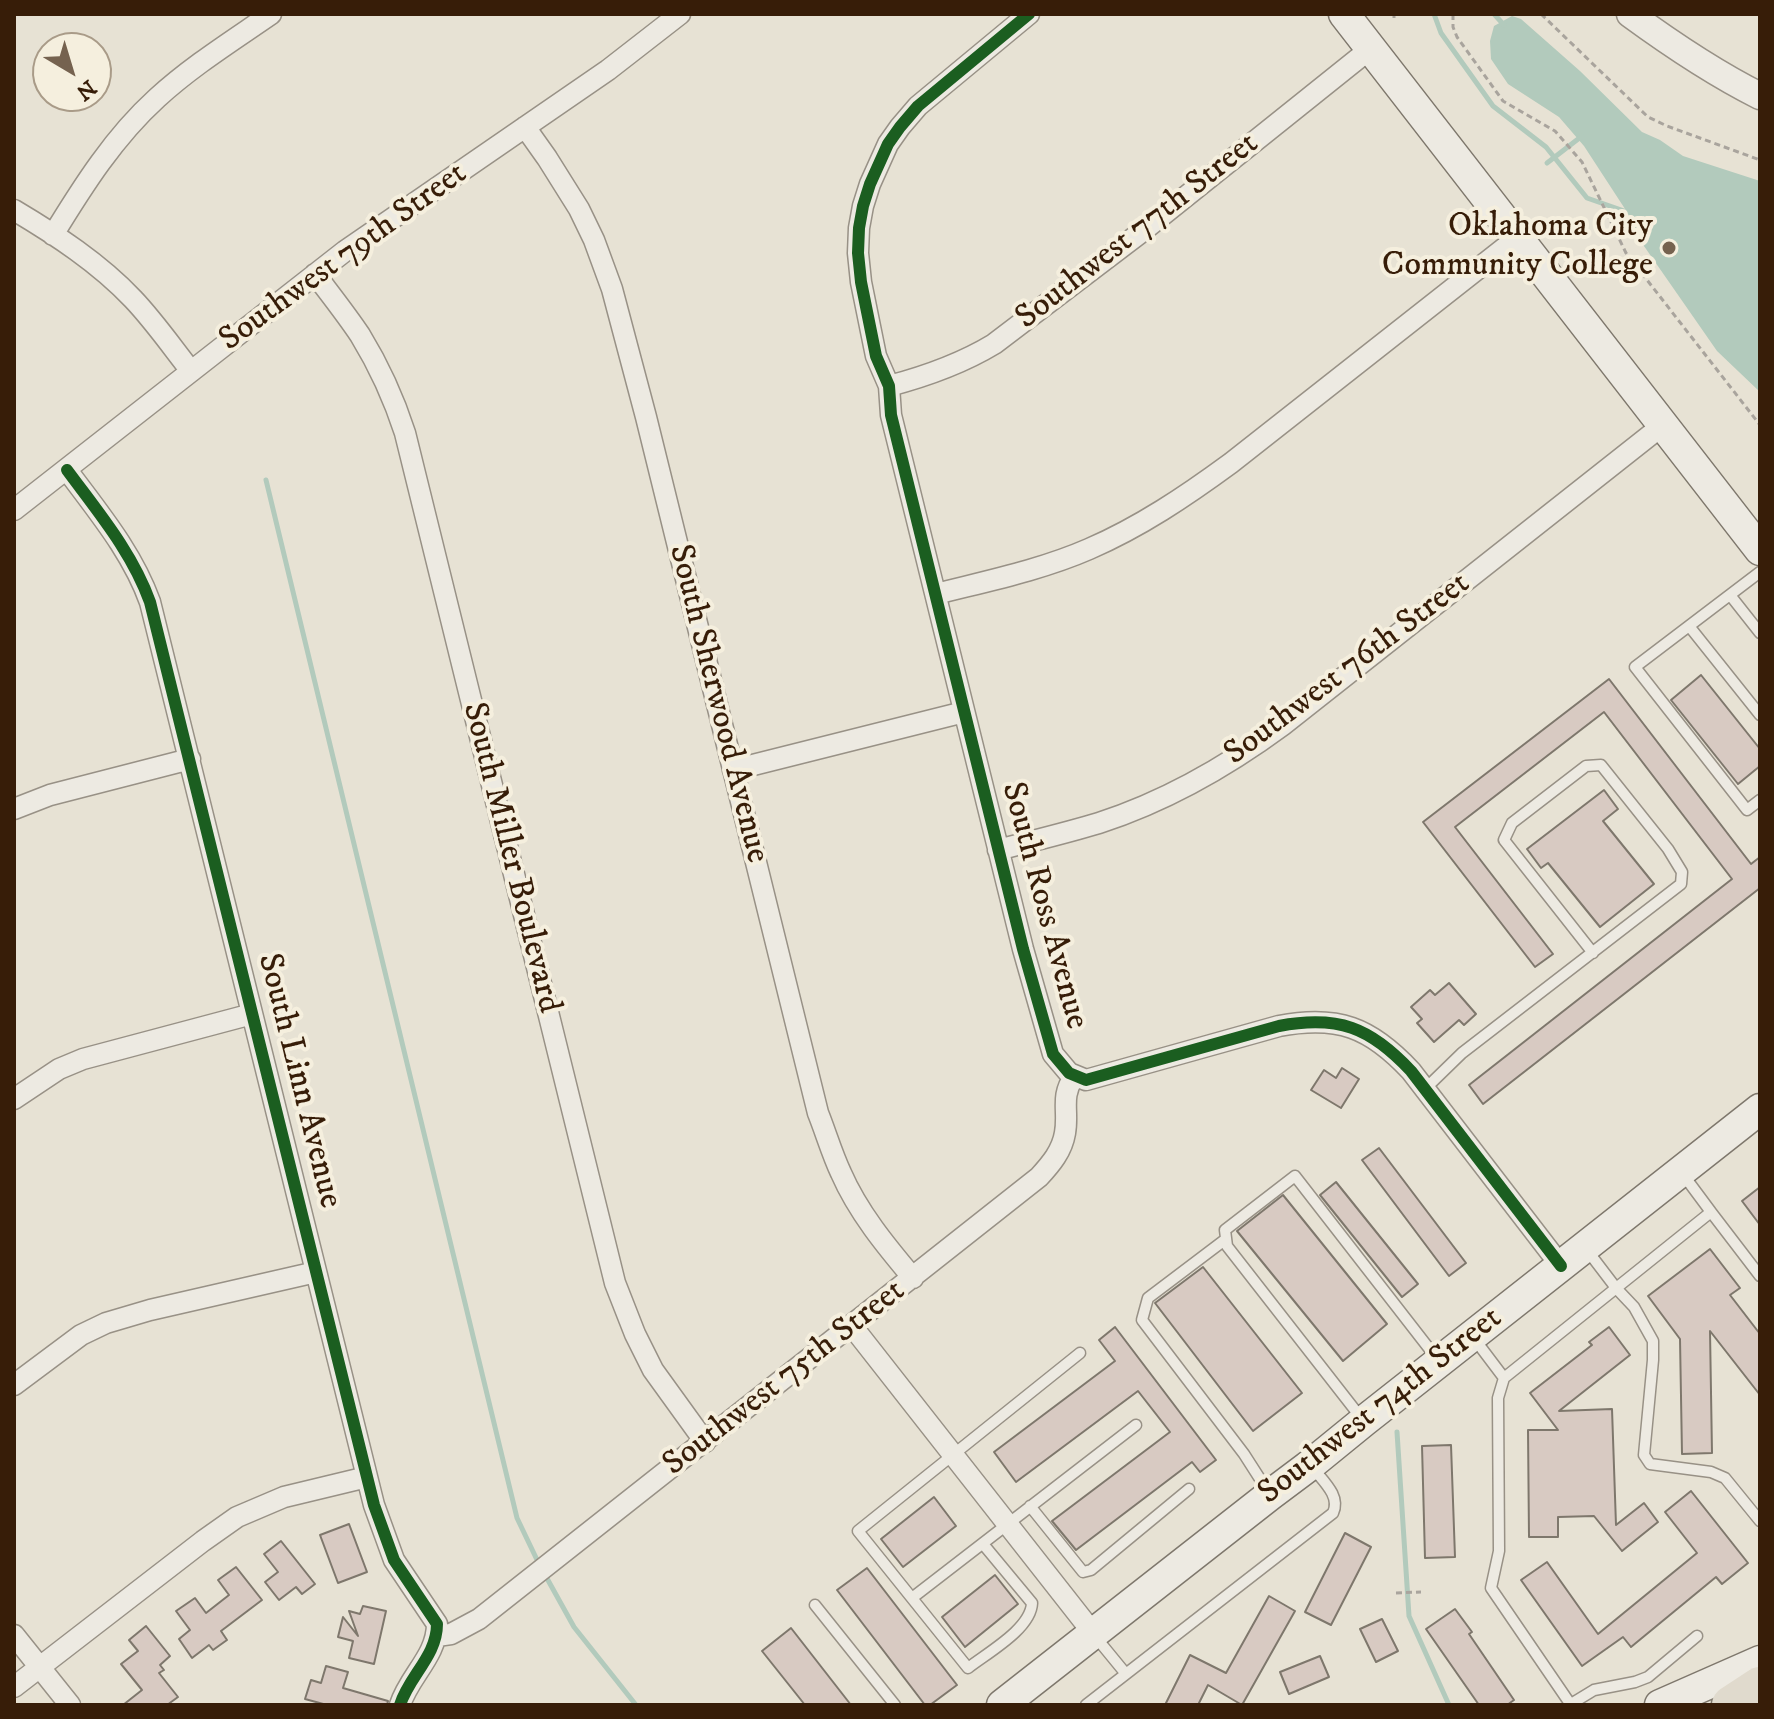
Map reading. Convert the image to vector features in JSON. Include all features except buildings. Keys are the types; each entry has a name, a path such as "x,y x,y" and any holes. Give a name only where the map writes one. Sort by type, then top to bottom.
{"highway":[{"path":"1731,1705 1760,1686"}],"main road":[{"path":"1344,14 1760,550"},
{"name":"Southwest 74th Street","path":"1002,1705 1760,1109"},
{"path":"1660,1705 1760,1661"}],"street":[{"path":"53,235 99,164 138,116 192,68 271,14"},
{"name":"Southwest 79th Street","path":"14,510 315,274 608,70 680,14"},
{"name":"South Ross Avenue","path":"1029,14 918,106 900,127 888,144 870,184 859,228 858,253 876,356 889,386 891,415 1023,949 1053,1054 1074,1077 1086,1080 1279,1026 1322,1021 1354,1029 1378,1042 1401,1061 1561,1266"},
{"path":"1630,14 1714,71 1760,96"},
{"name":"Southwest 77th Street","path":"889,386 948,368 994,344 1144,230 1370,49"},
{"name":"South Sherwood Avenue","path":"525,127 579,209 612,289 818,1113 850,1191 877,1233 913,1278"},
{"path":"14,210 93,263 126,292 191,371"},
{"path":"936,594 1064,559 1153,516 1231,463 1517,238"},
{"name":"South Miller Boulevard","path":"315,274 369,350 405,433 615,1283 653,1370 705,1442"},
{"name":"Southwest 76th Street","path":"998,850 1099,823 1145,806 1182,790 1238,757 1283,725 1663,425"},
{"name":"South Linn Avenue","path":"67,470 121,544 143,584 157,628 374,1505 399,1568 435,1619 437,1636"},
{"path":"733,770 964,712"},
{"path":"14,809 50,795 190,759"},
{"path":"14,1099 59,1069 83,1059 252,1014"},
{"name":"Southwest 75th Street","path":"437,1636 451,1634 470,1625 528,1581 1023,1191 1049,1167 1061,1145 1065,1131 1065,1095 1074,1077"},
{"path":"14,1385 81,1335 106,1323 316,1272"},
{"path":"852,1326 1093,1633"},
{"path":"14,1687 237,1517 284,1497 367,1477"},
{"path":"14,1635 70,1705"},
{"path":"400,1705 407,1685 424,1663 437,1636"}],"lane":[{"path":"1760,572 1635,667 1747,810 1760,800"},
{"path":"1730,595 1760,633"},
{"path":"1689,626 1760,715"},
{"path":"1425,1089 1462,1053 1593,953 1681,884 1682,872 1668,849 1601,765 1586,766 1512,823 1504,840 1593,953"},
{"path":"1681,1171 1760,1276"},
{"path":"1364,1421 1227,1246 1225,1230 1295,1176 1439,1361"},
{"path":"1697,1636 1648,1677 1594,1690 1571,1705 1491,1588 1499,1551 1498,1398 1504,1378 1711,1212"},
{"path":"1226,1239 1148,1298 1142,1320 1244,1454 1270,1495"},
{"path":"1585,1247 1634,1307 1653,1341 1644,1455 1650,1464 1711,1472 1725,1478 1760,1521"},
{"path":"1472,1336 1504,1378"},
{"path":"983,1544 1032,1603 1032,1613 1020,1628 968,1668 858,1531 1080,1353"},
{"path":"912,1598 1136,1425"},
{"path":"1086,1705 1333,1513 1335,1497 1310,1465"},
{"path":"1030,1506 1083,1572 1091,1570 1189,1489"},
{"path":"815,1605 895,1705"},
{"path":"1093,1633 1126,1674"}],"path":[{"path":"1453,14 1457,37 1503,101 1555,131 1582,162 1626,253 1760,425"},
{"path":"1541,14 1648,117 1760,160"},
{"path":"1396,1593 1421,1592"}],"shaded area":[{"path":"1512,16 1521,19 1580,71 1642,132 1683,156 1760,181 1760,392 1717,351 1637,236 1627,212 1584,146 1559,117 1508,84 1491,59 1490,41 1494,26"}],"waterway":[{"path":"1434,14 1441,33 1493,106 1546,147 1587,198 1627,212"},
{"path":"1494,14 1504,25"},
{"path":"1547,163 1582,136"},
{"path":"266,480 517,1518 539,1564"},
{"path":"1397,1432 1409,1616 1449,1705"},
{"path":"544,1573 574,1627 636,1705"}],"cycle path":[{"path":"1029,14 918,106 900,127 888,144 870,184 859,228 858,253 876,356 889,386 891,415 1023,949 1053,1054 1069,1073 1086,1080 1279,1026 1319,1022 1352,1028 1381,1044 1411,1071 1561,1266"},
{"path":"67,470 124,549 150,602 374,1505 394,1560 437,1624 428,1656 400,1705"}],"place":[{"name":"Oklahoma City Community College","path":"1669,248"}]}
